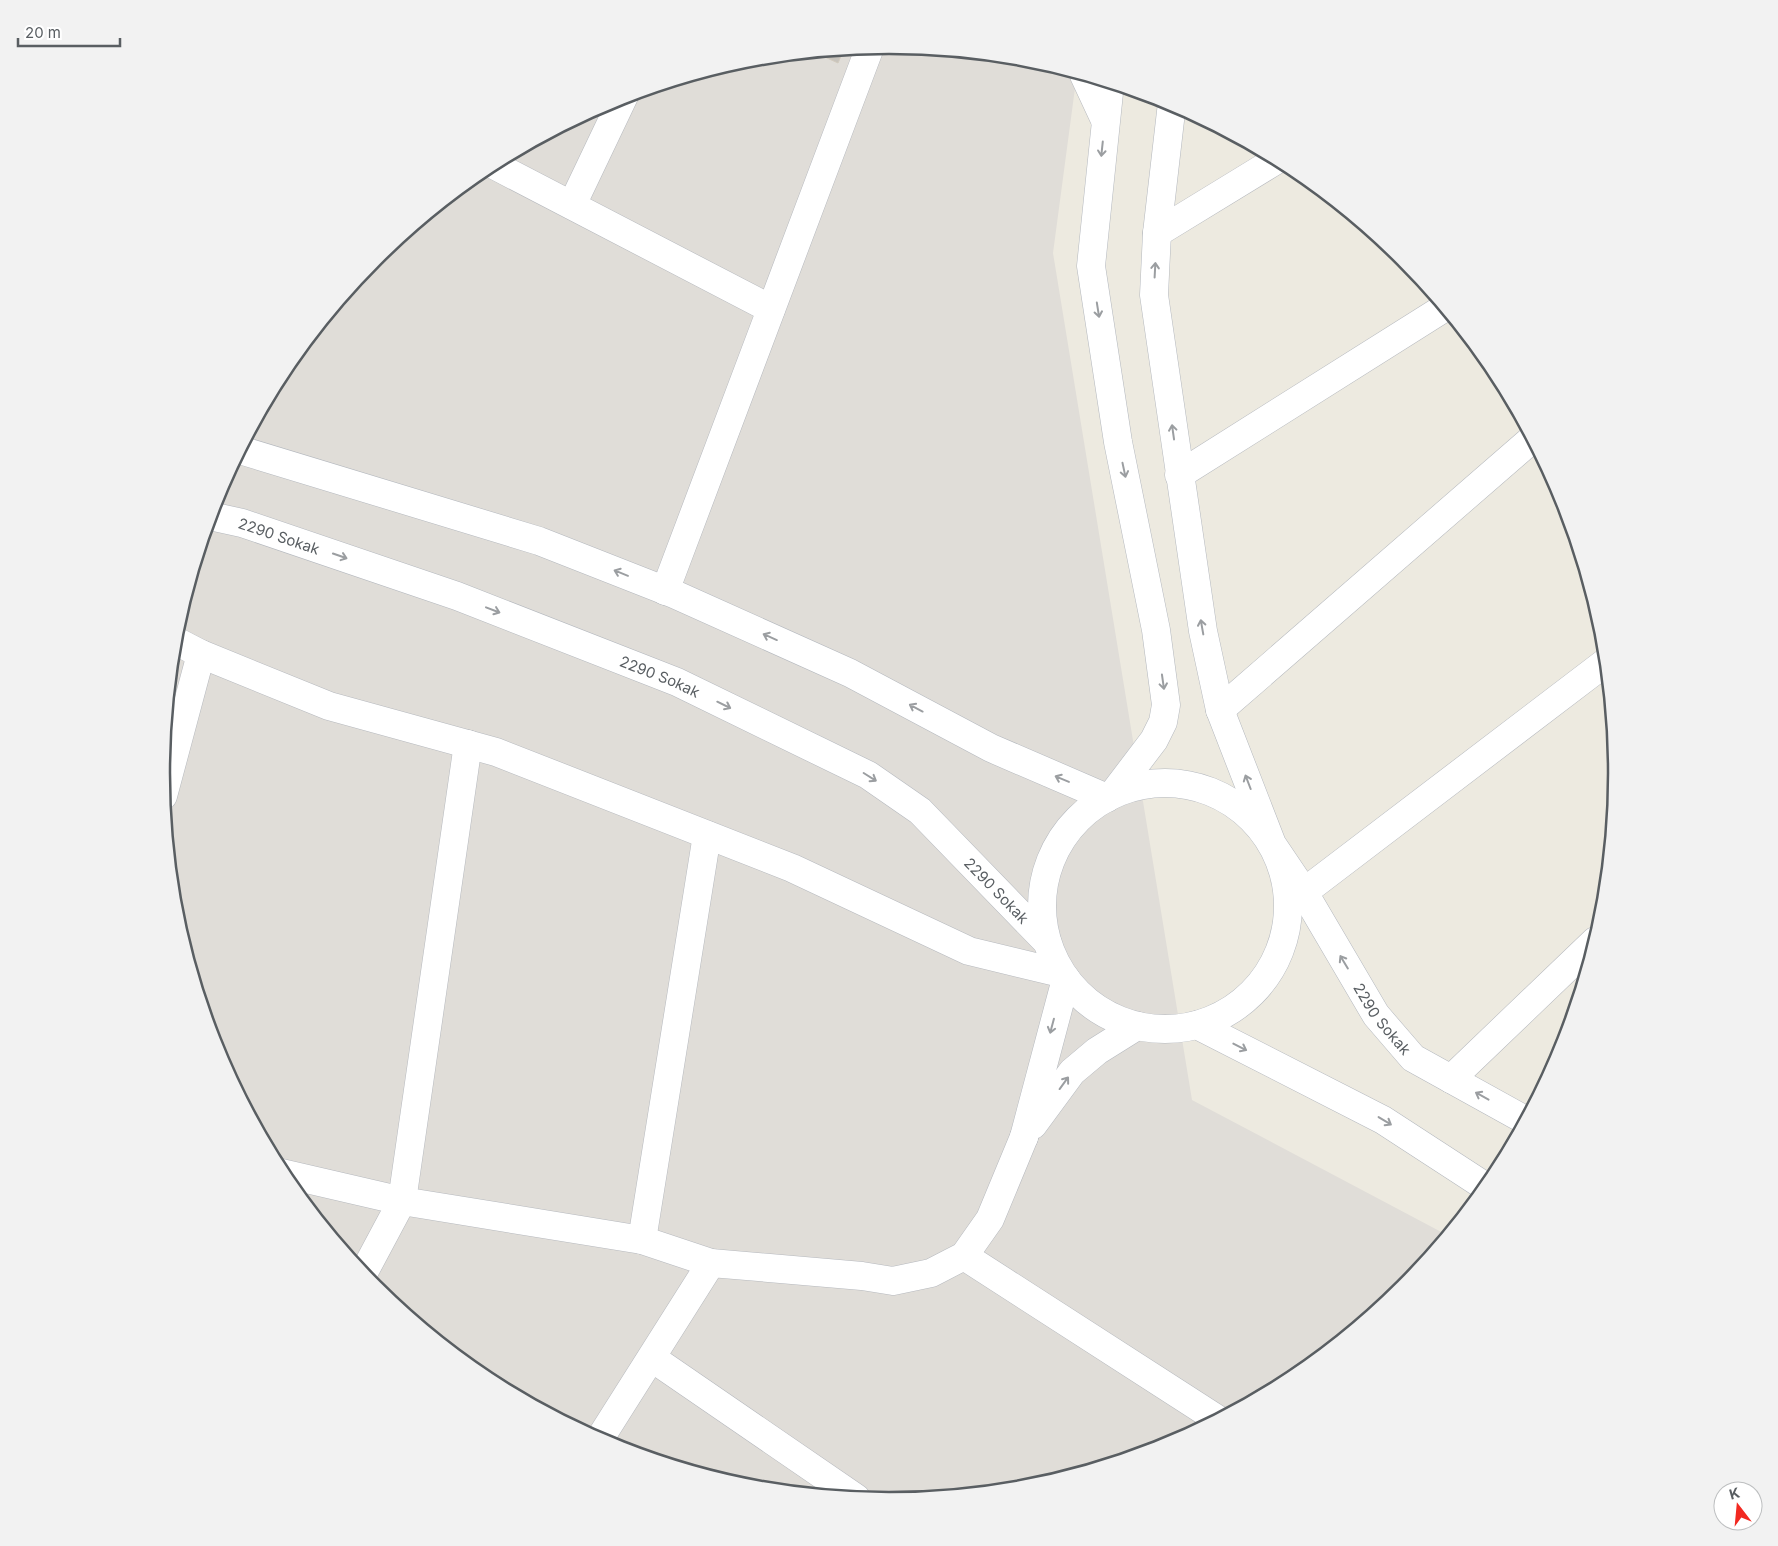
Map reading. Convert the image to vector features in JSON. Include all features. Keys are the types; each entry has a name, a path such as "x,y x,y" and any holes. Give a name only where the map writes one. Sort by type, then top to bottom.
{"street":[{"path":"665,591 867,54"},
{"path":"1087,82 1105,120"},
{"path":"246,452 540,541 665,591 850,673 991,748 1110,796 1154,740 1163,722 1166,705 1156,630 1118,442 1091,266 1109,89"},
{"path":"572,205 619,106"},
{"path":"1171,111 1157,233 1154,295 1203,631 1220,710 1272,844"},
{"path":"1157,233 1271,164"},
{"path":"500,168 771,309"},
{"path":"1179,475 1440,311"},
{"path":"1220,710 1528,443"},
{"name":"2290 Sokak","path":"217,518 242,523 457,596 650,671 686,686 868,774 920,811 1048,942"},
{"path":"182,644 201,654 329,706 496,752 792,868 969,951 1063,976 1024,1137 990,1219 964,1256 931,1273 893,1281 862,1276 712,1263 642,1240 402,1201 293,1176"},
{"path":"170,770 201,654"},
{"path":"1304,892 1600,667"},
{"path":"367,1267 402,1201 468,744"},
{"name":"2290 Sokak","path":"1272,844 1282,862 1290,902 1285,941 1267,977 1240,1005 1204,1024 1165,1030 1137,1026 1126,1024 1088,1004 1063,976 1044,934 1042,892 1053,852 1078,818 1110,796 1154,783 1196,786 1232,802 1262,828 1304,892 1376,1015 1413,1058 1520,1117"},
{"path":"642,1240 707,835"},
{"path":"1452,1079 1586,950"},
{"path":"1197,1025 1383,1120 1480,1183"},
{"path":"1024,1137 1072,1072 1097,1051 1137,1026"},
{"path":"964,1256 1209,1417"},
{"path":"603,1433 712,1263"},
{"path":"652,1358 846,1491"}],"shaded area":[{"path":"889,54 936,55 983,60 1076,78 1053,253 1192,1100 1442,1232 1398,1282 1363,1314 1327,1344 1289,1371 1249,1396 1164,1438 1075,1468 983,1486 936,1491 889,1492 842,1491 795,1486 703,1468 614,1438 529,1396 451,1344 380,1282 318,1211 291,1173 266,1133 224,1048 194,959 184,913 176,867 171,820 170,773 171,726 176,679 184,633 194,587 224,498 266,413 291,373 318,335 380,264 451,202 529,150 614,108 703,78 795,60 842,55"}],"building":[{"path":"841,55 838,63 825,57"}]}
